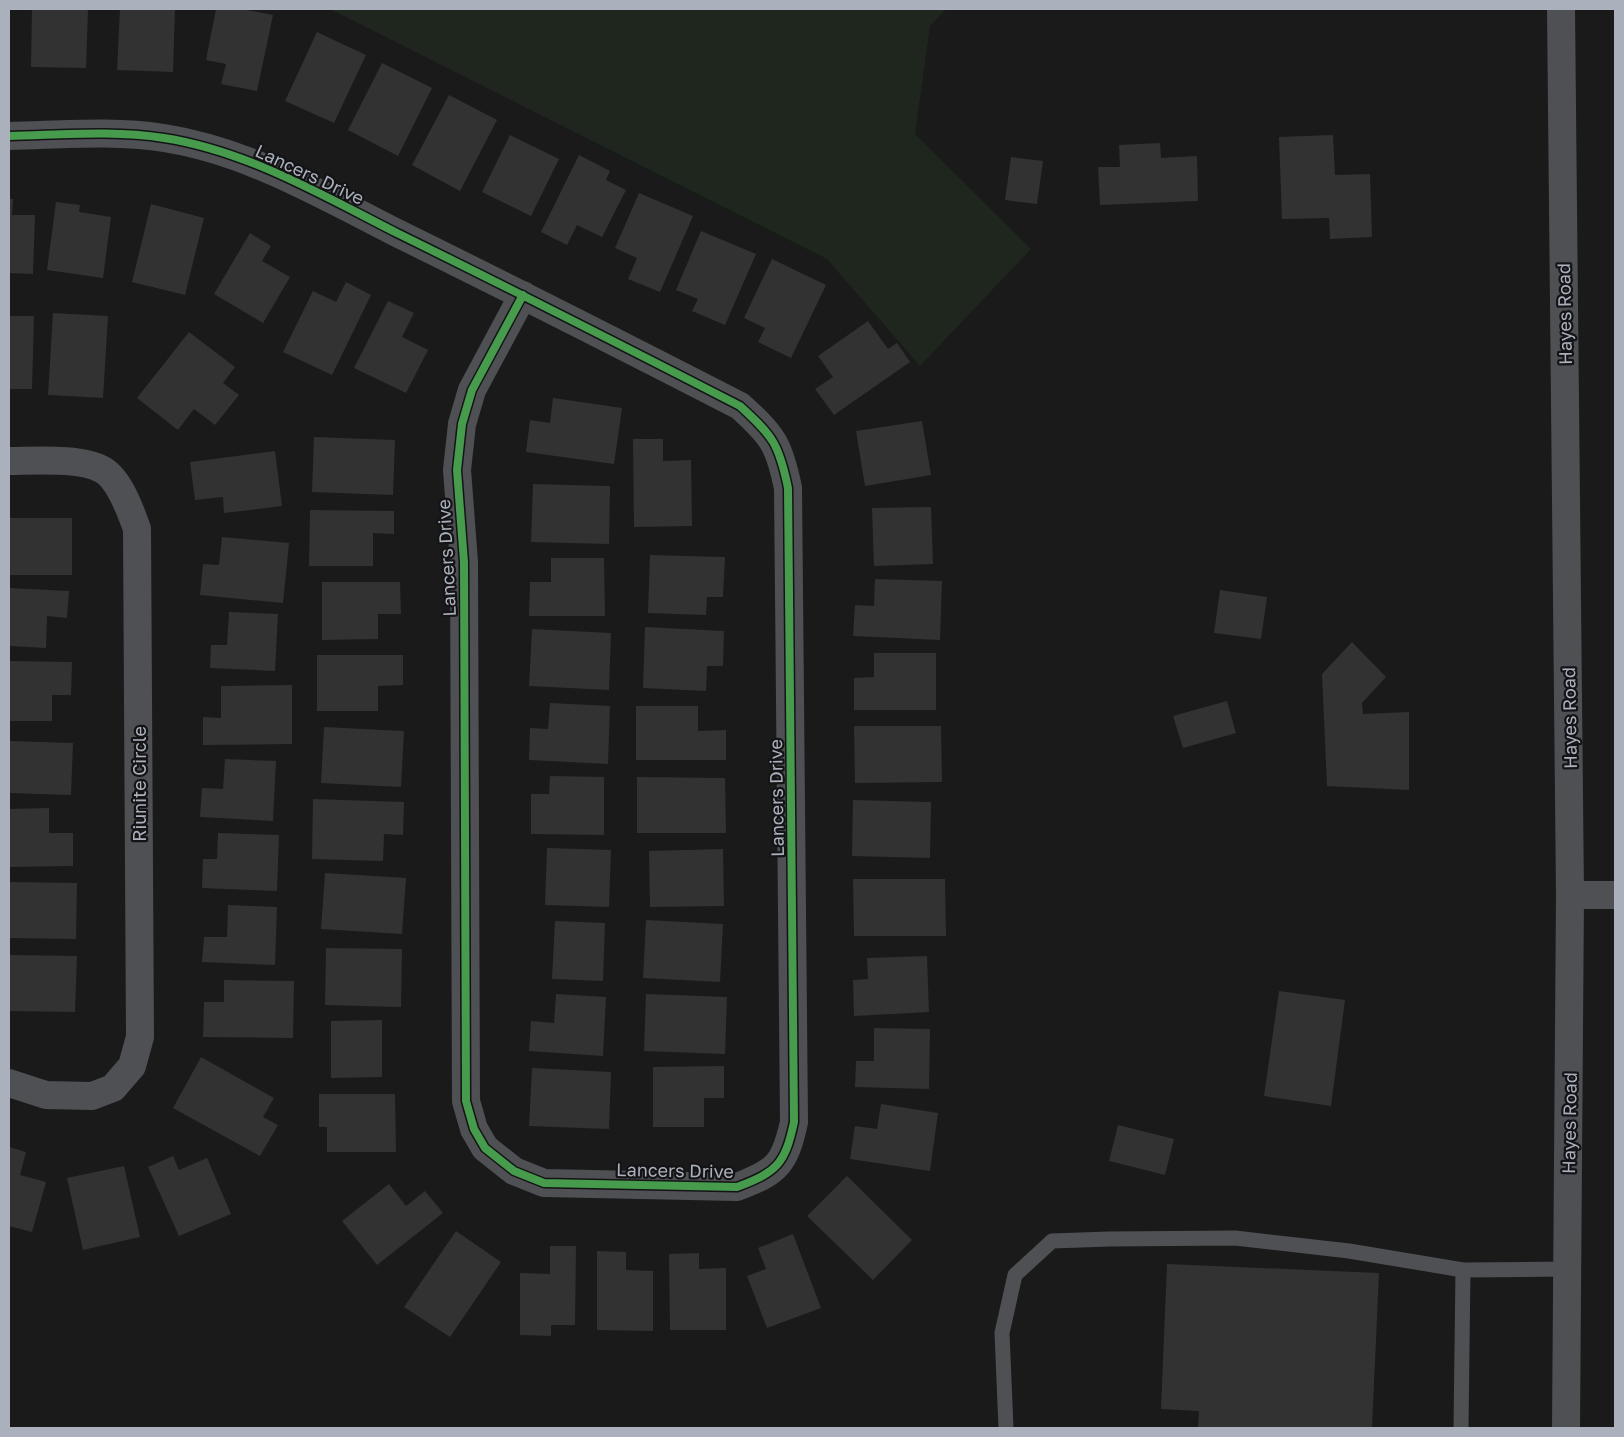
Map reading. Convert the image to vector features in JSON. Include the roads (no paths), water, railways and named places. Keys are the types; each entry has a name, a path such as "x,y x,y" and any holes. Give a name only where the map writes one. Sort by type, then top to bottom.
{"street":[{"name":"Hayes Road","path":"1561,9 1570,895 1566,1428"},
{"name":"Lancers Drive","path":"9,136 108,134 164,138 228,154 282,175 523,295 740,406 768,432 782,459 788,488 794,1122 788,1151 766,1176 737,1187 544,1182 514,1171 485,1148 474,1129 466,1101 464,562 456,470 462,424 472,390 523,295"},
{"name":"Riunite Circle","path":"9,461 73,461 104,470 126,498 137,529 140,1036 132,1066 113,1088 92,1096 46,1096 9,1083"},
{"path":"1570,895 1615,895"}],"lane":[{"path":"1006,1428 1002,1334 1015,1275 1052,1242 1109,1239 1235,1238 1349,1251 1463,1270 1567,1269"},
{"path":"1461,1428 1463,1270"}]}
